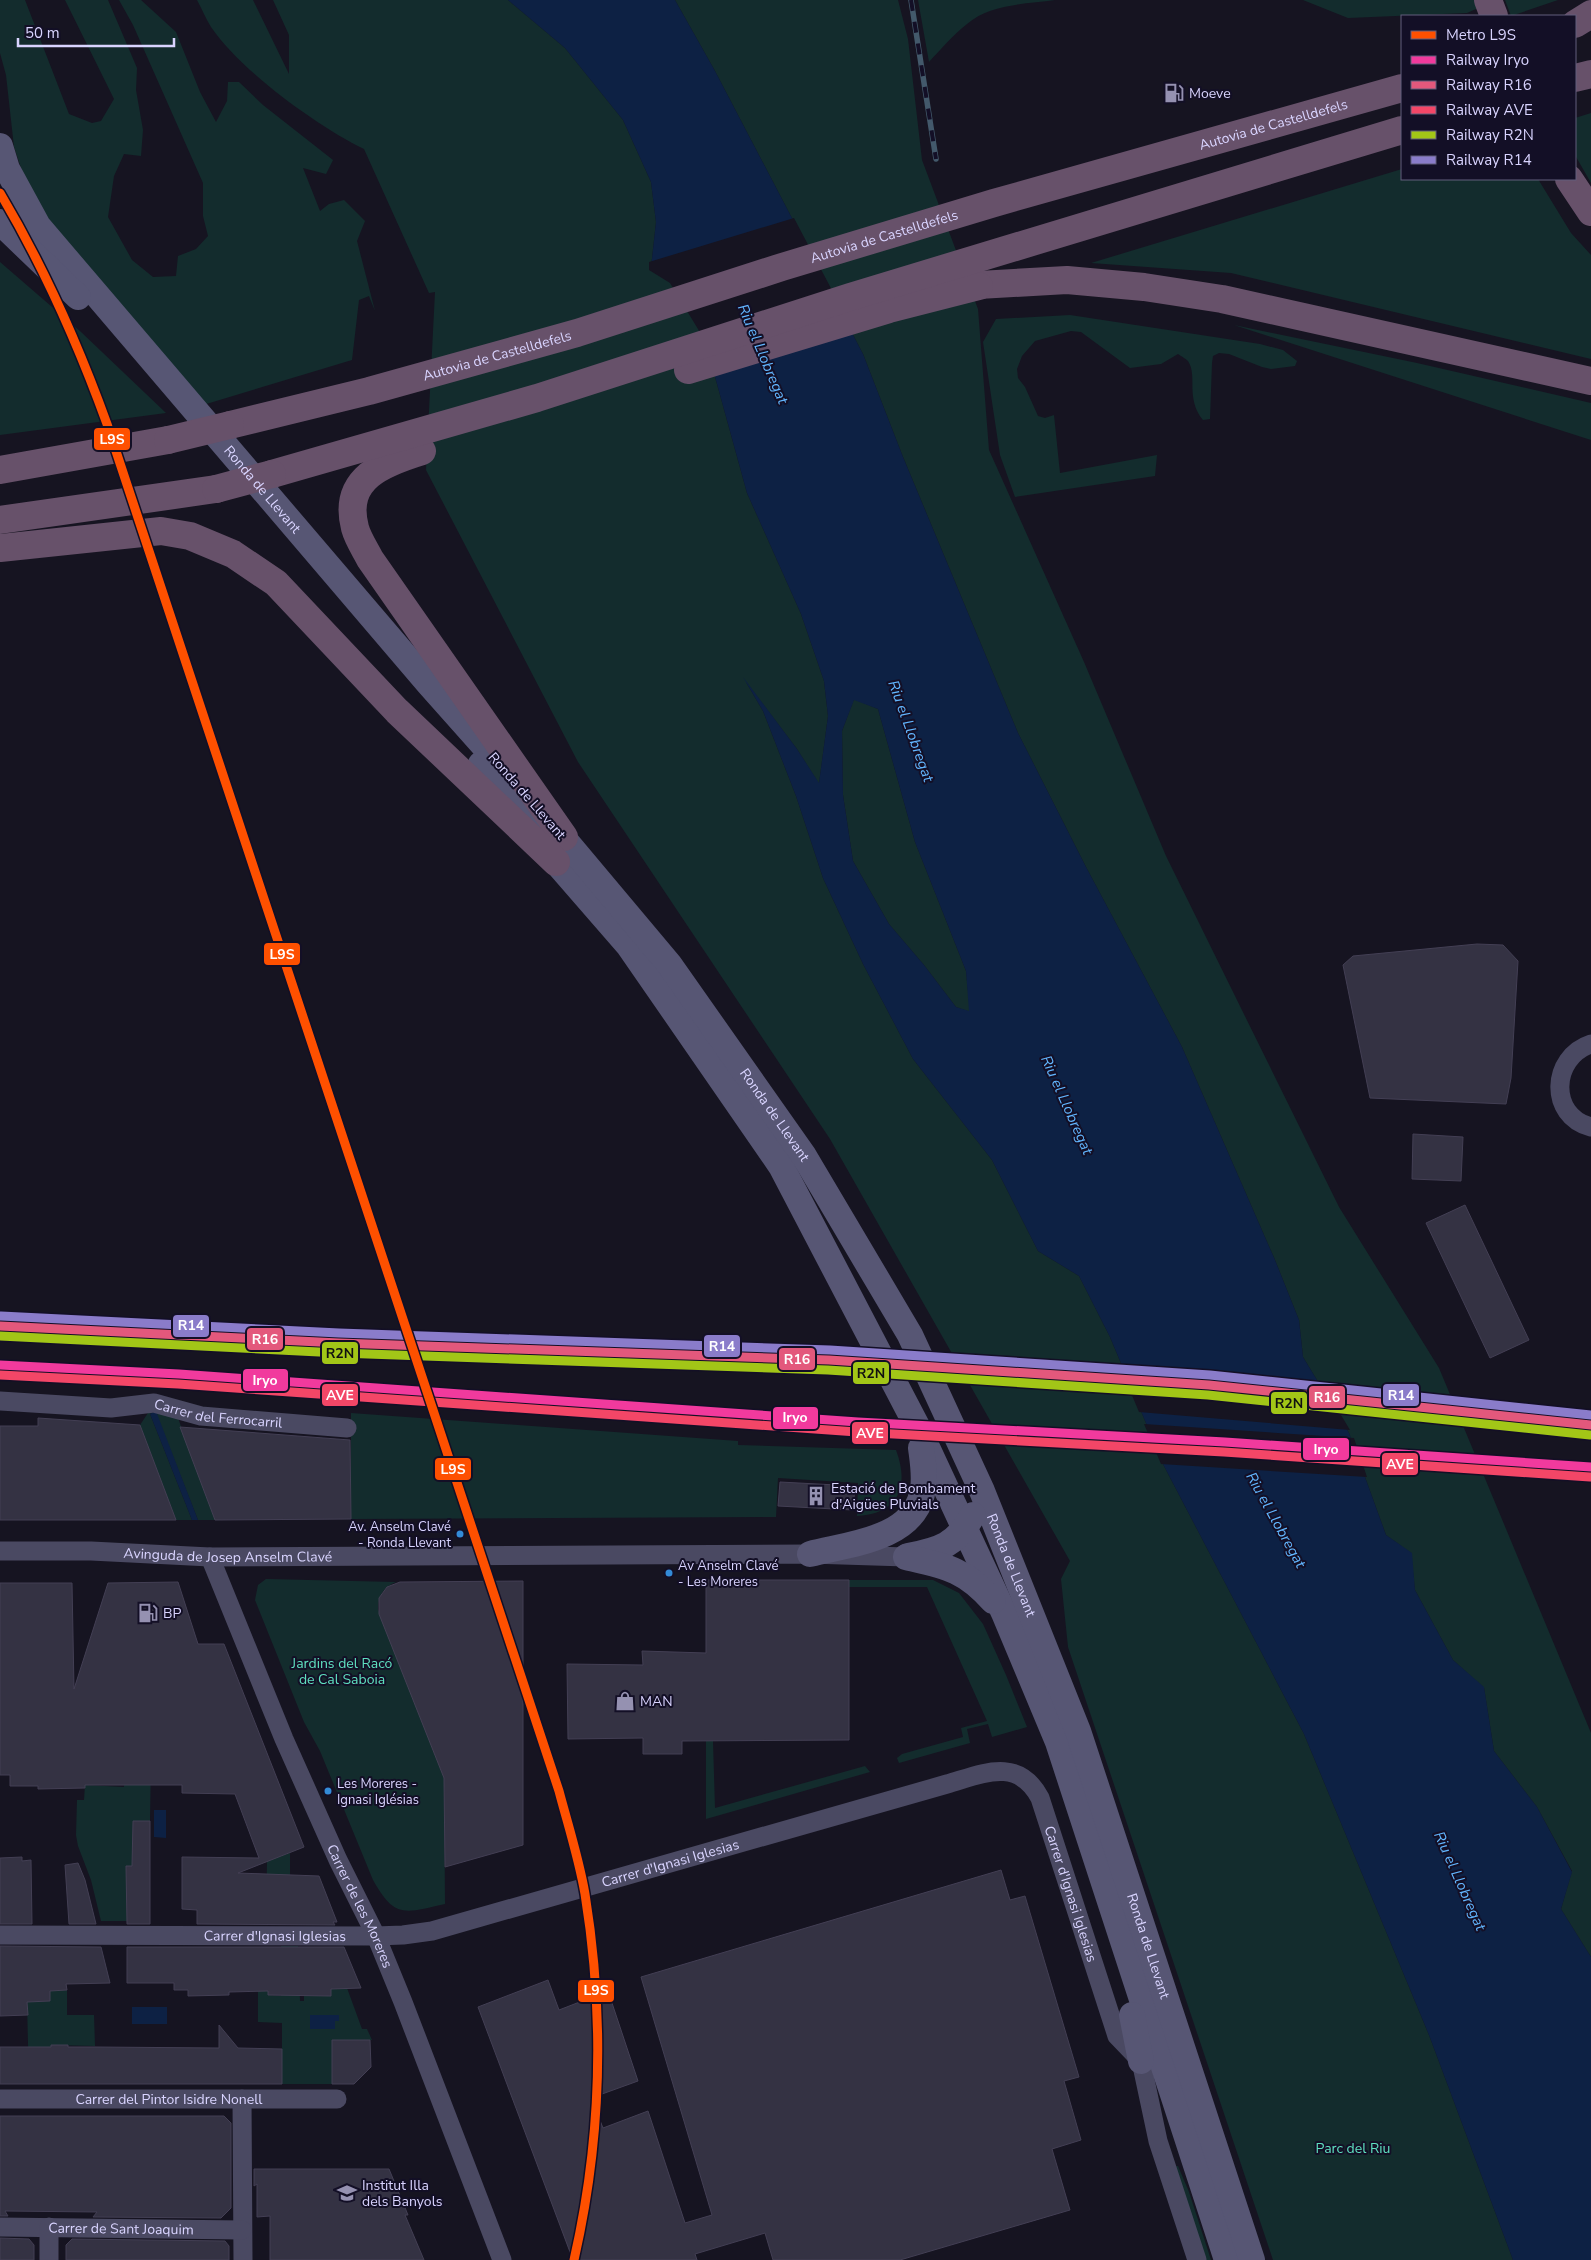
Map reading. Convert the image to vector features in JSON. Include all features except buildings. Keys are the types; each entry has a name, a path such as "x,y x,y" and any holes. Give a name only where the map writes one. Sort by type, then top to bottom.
{"highway":[{"path":"1488,0 1494,15"},
{"path":"1576,23 1591,14"},
{"path":"1576,34 1591,28"},
{"path":"1576,78 1591,74"},
{"path":"1576,88 1591,85"},
{"name":"Autovia de Castelldefels","path":"38,464 168,440 368,391 577,333 994,203 1401,88"},
{"path":"560,849 370,559 357,534 352,513 353,499 366,476 388,452 850,297 1401,130"},
{"path":"1570,180 1591,212"},
{"path":"850,297 924,286 979,286 1066,280 1152,288 1222,300 1591,381"},
{"path":"0,520 216,488 272,474 388,452 888,309 979,286"},
{"path":"0,461 38,464"},
{"path":"0,470 38,464"},
{"path":"0,548 161,531 190,536 233,554 276,583 397,712 560,849"}],"main road":[{"name":"Ronda de Llevant","path":"0,146 7,170 38,226 422,677 560,849 781,1166 918,1428 1004,1613 1058,1742 1227,2260"},
{"name":"Ronda de Llevant","path":"0,222 75,294 474,756 669,964 804,1156 910,1335 982,1491 1078,1731 1252,2260"},
{"path":"810,1554 879,1536 892,1531 910,1518 917,1508 924,1487 918,1428"},
{"path":"906,1557 940,1548 950,1543 965,1529 982,1491"},
{"path":"906,1557 949,1567 967,1576 982,1588 1004,1613"},
{"path":"1113,1914 1140,2061"}],"street":[{"path":"1591,1044 1579,1050 1568,1060 1561,1072 1559,1087 1562,1101 1569,1113 1580,1123 1591,1127"},
{"name":"Carrer del Ferrocarril","path":"0,1401 111,1408 154,1403 201,1416 347,1428"},
{"name":"Avinguda de Josep Anselm Clavé","path":"0,1551 91,1551 210,1557 810,1554 906,1557"},
{"name":"Carrer de les Moreres","path":"210,1557 288,1748 338,1860 376,1936 404,2002 502,2260"},
{"name":"Carrer d'Ignasi Iglesias","path":"0,1935 376,1936 432,1931 998,1770 1020,1775 1030,1783 1040,1798 1117,2036 1140,2061"},
{"path":"1140,2061 1158,2141 1197,2260"},
{"name":"Carrer del Pintor Isidre Nonell","path":"0,2099 337,2099"},
{"path":"242,2099 243,2260"},
{"name":"Carrer de Sant Joaquim","path":"0,2227 242,2230"},
{"path":"49,2227 49,2260"}],"green space":[{"path":"0,0 25,0 69,114 92,123 101,121 114,99 65,0 108,0 137,68 136,90 143,130 141,156 124,154 114,176 108,217 132,260 153,277 176,276 178,256 196,249 208,236 203,216 203,183 133,25 119,0 141,0 176,32 200,92 216,122 227,101 228,82 239,82 263,105 333,160 326,174 303,168 320,211 329,204 344,200 365,221 357,241 375,311 369,296 359,300 352,360 203,405 52,232 26,183 14,147 6,75 0,53"},
{"name":"Parc del Riu","path":"197,0 253,0 289,74 289,35 273,0 508,0 565,48 623,120 651,182 656,222 651,268 672,281 703,333 747,493 801,614 824,681 828,716 819,784 797,749 746,682 763,711 796,796 823,878 863,964 913,1059 992,1160 1038,1251 1079,1276 1110,1337 1164,1466 1304,1734 1429,2035 1513,2260 1273,2260 1068,1647 1061,1579 1070,1561 830,1139 578,762 426,470 435,292 429,293 364,149 303,112 260,79 224,44 211,27"},
{"path":"675,0 898,0 908,39 922,160 978,309 989,450 1084,662 1166,856 1339,1207 1439,1368 1591,1733 1591,1957 1561,1909 1572,1871 1537,1807 1494,1751 1484,1688 1453,1660 1415,1590 1411,1553 1386,1535 1349,1433 1303,1357 1299,1320 1275,1260 1182,1047 1086,867 1018,733 903,457 863,354 715,71"},
{"path":"918,0 1055,0 1020,4 986,12 962,28 929,62"},
{"path":"1303,0 1496,0 1467,13 1348,18"},
{"path":"1505,0 1558,0 1514,15 1511,15"},
{"path":"1591,113 1591,183 1576,157 1576,118"},
{"path":"1401,169 1401,180 1539,180 1571,233 1591,255 1591,359 1231,273 1091,263"},
{"path":"0,262 81,332 166,413 0,435"},
{"path":"1070,315 1260,344 1283,350 1297,361 1295,366 1271,369 1229,354 1219,353 1213,356 1210,419 1203,420 1194,404 1191,367 1188,361 1178,354 1161,364 1130,368 1081,332 1071,331 1035,341 1022,356 1017,369 1018,378 1025,387 1038,416 1045,418 1054,415 1060,473 1157,455 1155,476 1015,497 1000,455 983,342 996,319"},
{"path":"1234,325 1417,363 1591,403 1591,440"},
{"path":"854,699 878,709 915,842 966,971 970,1012 956,1007 889,924 853,861 843,795 842,731"},
{"path":"150,1410 155,1411 150,1414 192,1520 176,1520 140,1425"},
{"path":"155,1411 178,1418 215,1520 198,1520"},
{"path":"351,1413 738,1441 738,1445 896,1450 902,1476 901,1487 891,1504 882,1510 857,1516 858,1483 778,1478 776,1517 351,1519"},
{"name":"Jardins del Racó de Cal Saboia","path":"266,1579 396,1582 382,1592 378,1609 444,1778 445,1904 420,1910 402,1910 388,1901 373,1880 320,1751 304,1722 255,1600 258,1585"},
{"path":"849,1580 933,1580 959,1593 983,1624 1027,1727 992,1737 988,1724 967,1729 970,1743 899,1763 897,1758 902,1754 963,1737 961,1728 987,1721 927,1587 849,1587"},
{"path":"706,1741 713,1741 715,1808 865,1766 870,1772 706,1819"},
{"path":"151,1758 150,1821 133,1821 132,1866 126,1866 127,1921 101,1921 91,1880 78,1846 76,1835 77,1800 84,1800 85,1785 124,1787 125,1762"},
{"path":"290,1853 290,1922 266,1922 267,1861"},
{"path":"281,1946 298,1946 300,2001 304,2001 304,1996 331,1996 331,1989 347,1988 362,2029 367,2029 372,2040 332,2040 332,2084 282,2084 282,2023 258,2022 258,1984 268,1984 268,1995 281,1996"},
{"path":"67,1990 67,2015 94,2015 95,2046 51,2045 52,2084 29,2084 27,2002 50,2001 50,1991"},
{"path":"1178,2166 1189,2192 1211,2260 1200,2260 1170,2167"}],"water":[{"name":"Riu el Llobregat","path":"508,0 675,0 715,71 863,354 903,457 1018,733 1086,867 1182,1047 1275,1260 1299,1320 1303,1357 1349,1433 1386,1535 1412,1553 1415,1590 1453,1660 1484,1687 1494,1751 1537,1807 1572,1872 1561,1909 1591,1957 1591,2260 1513,2260 1429,2035 1304,1734 1164,1466 1110,1337 1079,1276 1038,1251 992,1160 913,1059 863,964 823,878 796,796 763,711 743,677 797,749 819,783 828,716 824,681 801,614 747,493 703,333 672,281 651,268 656,222 651,182 623,120 565,48","holes":["854,700 878,709 915,842 966,971 969,1011 956,1007 889,924 853,861 843,795 842,731"]},
{"path":"156,1411 198,1520 192,1520 150,1414"},
{"path":"154,1810 166,1810 166,1838 154,1837"},
{"path":"132,2007 167,2007 167,2024 132,2024"},
{"path":"310,2015 339,2015 339,2021 335,2021 335,2029 310,2029"}],"pier":[{"path":"794,218 854,332 701,334 670,283 649,270 649,262"},
{"path":"1121,1369 1323,1385 1350,1430 1139,1412"},
{"path":"1144,1424 1354,1438 1367,1477 1161,1464"}],"railway":[{"path":"911,0 936,159"}],"metro line":[{"name":"L9S","path":"0,193 31,249 59,306 107,424 559,1791 577,1855 585,1894 596,1986 598,2078 590,2169 574,2260"}],"rail line":[{"name":"R14","path":"1,1316 339,1333 830,1350 1210,1375 1591,1415"},
{"name":"R16","path":"0,1326 339,1343 829,1360 1209,1385 1591,1425"},
{"name":"R2N","path":"0,1336 339,1353 828,1370 1208,1395 1590,1435"},
{"name":"Iryo","path":"0,1365 179,1374 858,1422 1225,1442 1591,1467"},
{"name":"AVE","path":"0,1375 178,1384 857,1432 1224,1452 1590,1477"}],"place":[{"name":"Moeve","path":"1174,93"},
{"name":"Estació de Bombament d'Aigües Pluvials","path":"816,1496"},
{"name":"Av. Anselm Clavé - Ronda Llevant","path":"460,1534"},
{"name":"Av Anselm Clavé - Les Moreres","path":"669,1573"},
{"name":"BP","path":"148,1613"},
{"name":"MAN","path":"625,1701"},
{"name":"Les Moreres - Ignasi Iglésias","path":"328,1791"},
{"name":"Institut Illa dels Banyols","path":"347,2193"}]}
